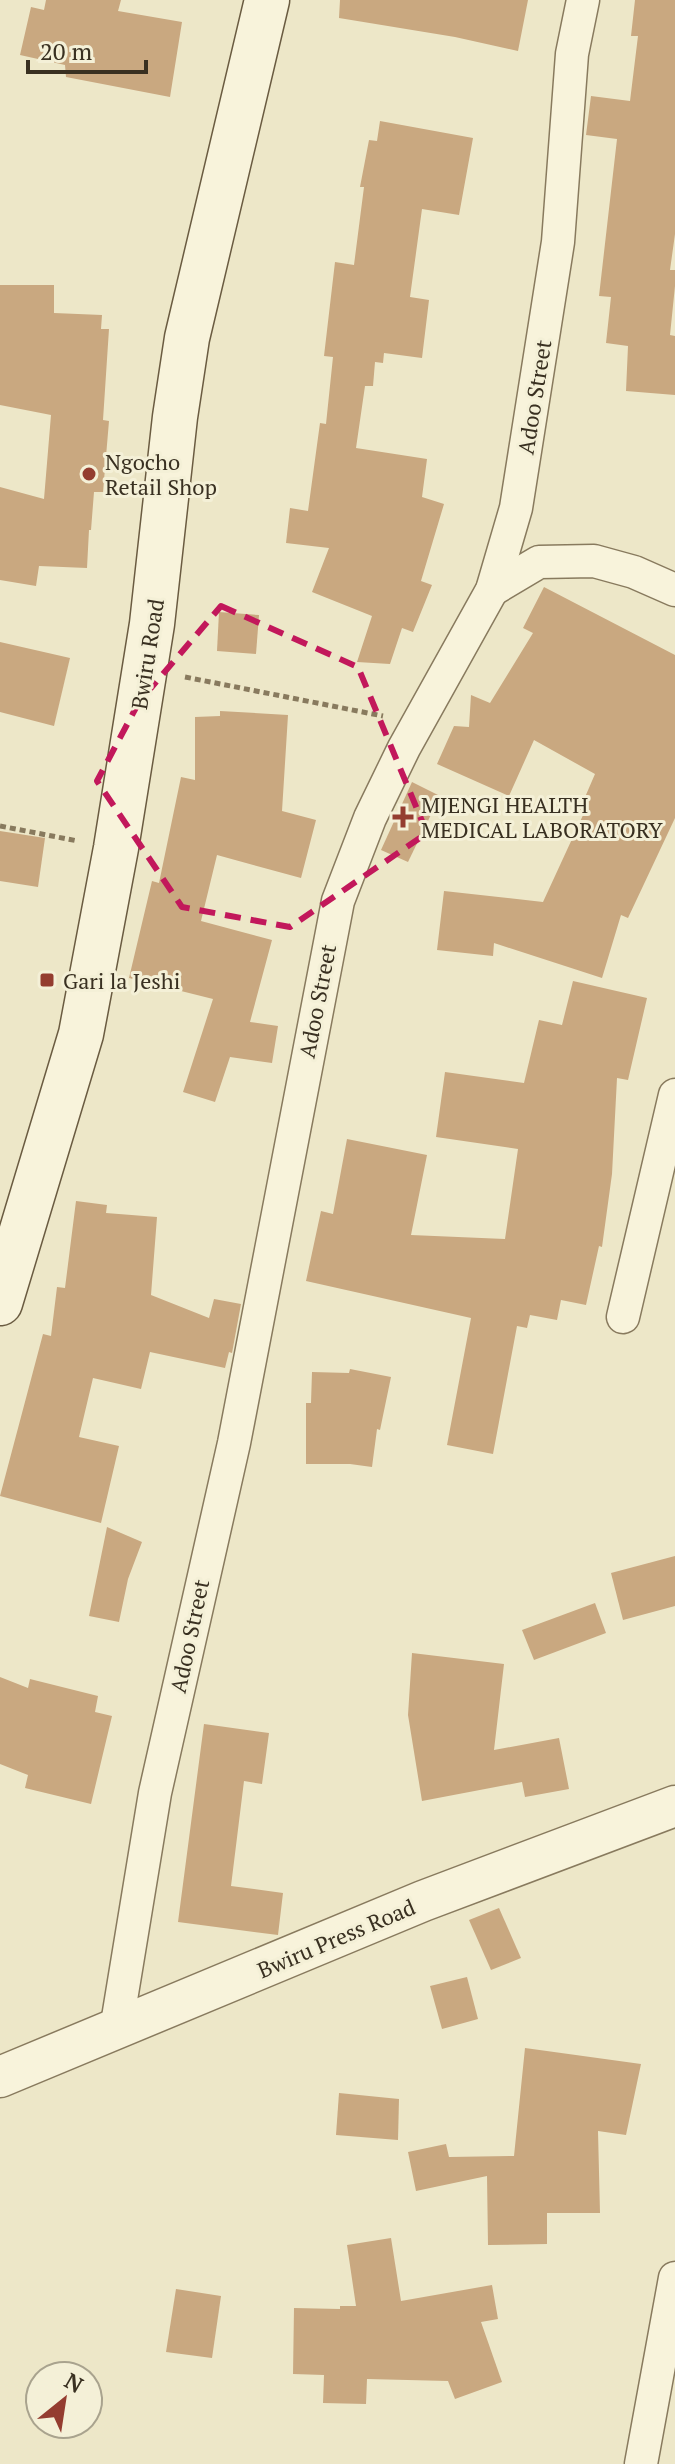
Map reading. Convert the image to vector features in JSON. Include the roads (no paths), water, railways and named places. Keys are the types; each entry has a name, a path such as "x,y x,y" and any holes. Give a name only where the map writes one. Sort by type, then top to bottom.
{"main road":[{"name":"Bwiru Road","path":"0,1303 81,1034 145,669 187,338 267,0"}],"street":[{"name":"Adoo Street","path":"116,2030 155,1793 234,1443 338,901 370,818 404,748 492,590 516,508 558,242 572,54 583,0"},
{"path":"492,590 539,562 594,561 634,572 675,590"},
{"path":"623,1317 675,1095"},
{"name":"Bwiru Press Road","path":"0,2077 423,1901 675,1806"},
{"path":"641,2464 675,2278"}],"place":[{"name":"Ngocho Retail Shop","path":"89,474"},
{"name":"MJENGI HEALTH MEDICAL LABORATORY","path":"403,817"},
{"name":"Gari la Jeshi","path":"47,980"}]}
